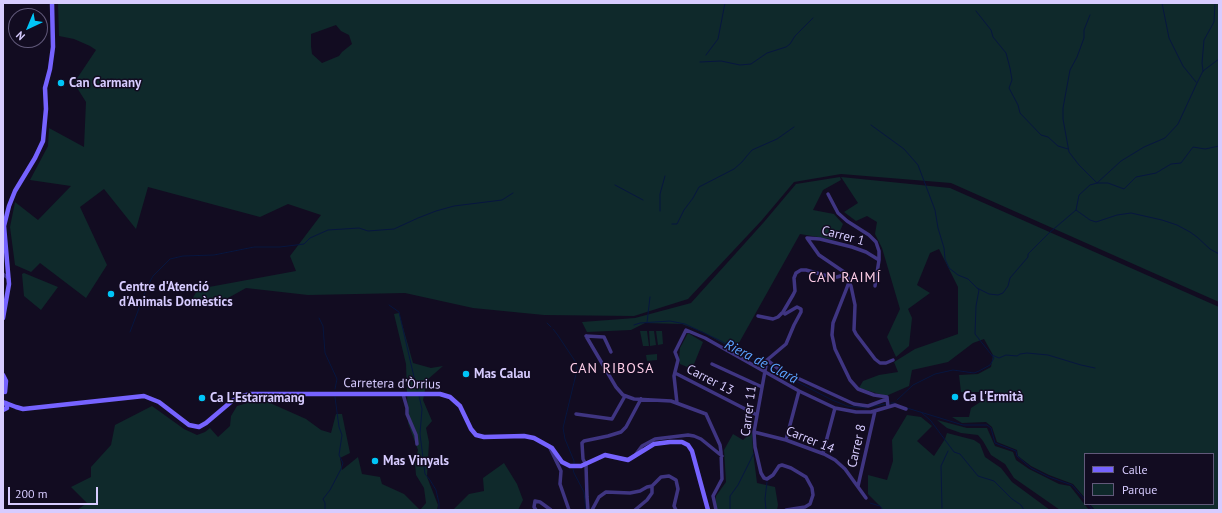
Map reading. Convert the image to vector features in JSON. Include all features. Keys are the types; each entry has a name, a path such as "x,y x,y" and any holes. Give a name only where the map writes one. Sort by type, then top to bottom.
{"street":[{"path":"3,318 9,280 4,242 4,226 9,206 15,191 35,158 43,141 46,109 45,88 50,69 53,47 52,3"},
{"name":"Carrer 1","path":"828,194 838,213 847,221 869,235 876,242 879,260 875,286"},
{"name":"Carrer 1","path":"847,274 819,255 807,238 820,239 866,252 879,260"},
{"path":"3,270 8,273"},
{"path":"758,316 772,318 778,317 783,312 795,291 794,278 796,273 801,270 831,277 847,274 851,286 854,305 854,330 856,334 875,359 880,363 886,363 893,360"},
{"path":"3,274 9,280"},
{"path":"849,282 833,323 832,334 835,349 850,380 858,389 874,396 887,397 887,399"},
{"path":"783,312 785,314 797,307 801,309 786,344 766,360 780,370 854,404 868,406 887,399"},
{"path":"677,403 674,382 678,360 675,352 686,330 705,338 799,391 835,408 856,412 875,411 895,405 906,409"},
{"path":"610,352 604,337 586,336 616,387 625,396 641,400 671,401 706,414 720,445 722,456 722,480 713,496 716,510"},
{"name":"Carrer 11","path":"766,360 754,432 761,473 764,478 767,479 770,478 782,465 791,468 806,477 812,488 813,495 810,504 804,509 786,510"},
{"path":"712,364 762,387"},
{"name":"Carrer 13","path":"675,373 757,415"},
{"path":"3,375 6,382 5,398 7,404 7,408 3,410"},
{"path":"786,440 799,391"},
{"name":"Carretera d'Òrrius","path":"5,398 23,409 144,396 158,402 189,425 199,428 232,401 242,396 251,394 434,394 450,397 460,406 471,429 479,436 529,437 549,446 566,465 576,467 586,465 605,455 628,460 654,444 680,441 685,443 692,451 708,510"},
{"path":"403,394 407,414 416,435 417,444"},
{"path":"576,414 612,418 625,396"},
{"path":"887,399 888,407"},
{"path":"588,510 586,465 583,459 582,443 584,441 621,432 626,427 641,400"},
{"path":"823,453 835,408"},
{"name":"Carrer 8","path":"858,486 875,411"},
{"name":"Carrer 14","path":"754,432 786,440 823,453 835,460 845,468 866,498"},
{"path":"635,456 642,446 655,439 688,435 700,439 722,456"},
{"path":"549,446 561,470 560,484 569,510"},
{"path":"592,510 599,497 606,492 630,493 640,491 652,486 662,477 669,476 676,480 678,488 674,506 676,510"},
{"path":"635,510 647,500 652,493 652,486"},
{"path":"536,510 534,507 536,501 540,502 551,510"}],"green space":[{"path":"58,3 1219,3 1219,302 951,183 841,174 794,182 762,220 688,299 634,316 544,315 473,308 405,293 308,295 246,288 228,298 191,301 198,289 296,271 290,256 321,215 288,204 260,217 148,187 136,229 104,189 80,207 107,265 86,298 40,263 31,272 15,265 10,227 15,202 38,220 71,186 30,180 48,146 49,128 84,147 86,102 74,83 96,50 74,39 59,36","holes":["336,25 341,31 349,35 352,44 339,56 322,63 312,54 311,34"]},
{"path":"840,177 841,180 823,190 813,210 834,214 843,224 836,240 800,234 735,350 703,332 682,324 645,323 631,330 587,332 582,322 635,318 691,303 796,184"},
{"path":"841,177 950,188 1219,307 1219,510 1095,510 1091,505 1214,505 1214,453 1084,453 1084,497 1073,484 1031,466 1018,456 1017,450 997,442 992,427 986,422 962,423 952,417 969,417 971,408 988,397 980,392 961,392 959,375 978,374 991,367 993,355 984,339 973,343 948,362 912,370 909,386 886,396 859,388 863,381 879,375 898,372 894,362 915,349 958,334 958,287 939,249 930,253 917,285 930,293 908,309 912,318 909,346 896,357 887,337 900,309 882,248 875,234 877,222 867,216 856,221 844,212 858,203"},
{"path":"24,273 58,287 41,310 24,296 22,274"},
{"path":"399,313 413,363 431,368 443,366 427,380 423,400 432,421 426,428 429,442 427,477 438,505 437,510 420,510 426,503 424,488 416,475 415,463 418,450 408,423 406,364 394,314"},
{"path":"640,331 647,331 649,346 643,346"},
{"path":"649,331 654,331 656,345 650,346"},
{"path":"656,331 662,331 663,344 658,345"},
{"path":"688,333 703,342 692,369 680,364 679,359 680,348"},
{"path":"657,354 657,360 647,361 646,355"},
{"path":"261,399 306,419 321,430 331,433 336,414 342,414 350,453 340,458 342,470 358,457 362,474 380,477 382,484 404,494 420,510 77,510 87,503 71,487 91,477 91,467 111,445 115,425 152,406 184,429 197,435 210,428 218,437 230,426 231,416 237,406"},
{"path":"907,415 921,417 932,426 917,441 934,456 945,439 947,433 974,440 980,444 985,457 1001,468 1012,482 1050,510 882,510 881,507 868,494 868,475 887,480 893,461 892,440"},
{"path":"937,420 967,428 987,428 995,446 1013,452 1016,460 1029,469 1059,484 1070,486 1089,510 1060,510 1014,478 1005,464 991,455 978,435 961,433 947,428"},
{"path":"752,432 757,483 775,487 778,505 777,510 715,510 716,496 726,482 724,450 733,434 743,440"},
{"path":"504,463 517,484 523,500 518,510 453,510 469,494 484,491 483,478"}],"waterway":[{"path":"706,55 718,39 725,3"},
{"path":"1162,3 1169,38 1183,66 1196,82"},
{"path":"1203,71 1202,63 1204,40 1214,22 1215,3"},
{"path":"976,11 991,30 993,37 1006,53 1012,80 1009,88 1018,105 1020,113 1041,135 1048,137 1058,146 1068,149"},
{"path":"1090,15 1084,30 1084,38 1077,57 1070,70 1063,108 1063,119 1069,152 1079,165 1097,183 1108,183 1124,189 1136,177 1156,173 1171,164 1181,163 1193,147 1205,149 1219,146"},
{"path":"700,62 721,61 740,65 751,64 767,53 786,47 813,18"},
{"path":"1076,210 1079,195 1090,185 1097,183 1121,161 1144,147 1165,138 1178,124 1203,71 1219,59"},
{"path":"871,125 904,149 918,165 935,210 938,228 944,248 945,259 949,268 958,275 968,279 979,290 976,306 975,334 994,358 990,365 974,373 953,370 935,374 913,385 897,400"},
{"path":"672,224 677,224 699,187 734,169 752,150 777,139 794,127"},
{"path":"660,211 660,194 665,176"},
{"path":"615,185 643,200"},
{"path":"130,332 147,287 153,276 170,259 183,256 214,255 254,247 280,247 304,244 310,238 328,230 359,228 368,231 394,229 436,211 454,206 502,200 513,193"},
{"path":"977,288 989,294 998,295 1003,293 1008,286 1010,278 1028,257 1028,254 1049,233 1076,210 1090,220 1096,222 1117,215 1131,213 1162,220 1177,225 1190,232 1210,249 1219,254"},
{"path":"647,323 650,297"},
{"path":"389,305 399,312 417,390"},
{"path":"319,318 323,326 325,353 337,379 335,389"},
{"name":"Riera de Clarà","path":"634,325 640,323 670,321 685,324 721,341 764,365"},
{"path":"547,323 551,327"},
{"path":"553,329 577,364 577,370 563,428 565,439 574,464"},
{"path":"992,355 999,358 1006,355 1017,356 1027,353 1048,355 1095,368"},
{"name":"Riera de Clarà","path":"767,366 832,400 847,406 866,408"},
{"path":"419,396 422,409 420,434 425,474 436,490 439,510"},
{"path":"325,510 325,503 323,499 330,490 343,463 339,455 342,435 339,427 335,397"},
{"name":"Riera de Clarà","path":"869,407 886,404"},
{"name":"Riera de Clarà","path":"907,408 963,425 987,425 991,428 995,443 1016,451 1017,456 1031,468 1049,477 1072,485 1084,499"},
{"path":"921,412 931,421 954,452 960,454 978,476 994,481 1012,499 1021,505 1024,510"},
{"path":"942,508 941,466 948,451"},
{"path":"730,510 730,496 738,485 754,453"},
{"path":"573,469 584,492 586,510"},
{"path":"766,510 765,499 767,482"},
{"path":"870,503 880,506 883,510"},
{"name":"Riera de Clarà","path":"1089,505 1093,510"}],"place":[{"name":"Can Carmany","path":"61,83"},
{"name":"Centre d'Atenció d'Animals Domèstics","path":"111,294"},
{"name":"Mas Calau","path":"466,374"},
{"name":"Ca l'Ermità","path":"955,397"},
{"name":"Ca L'Estarramang","path":"202,398"},
{"name":"Mas Vinyals","path":"375,461"}],"district":[{"name":"CAN RAIMÍ","path":"845,278"},
{"name":"CAN RIBOSA","path":"612,369"}]}
